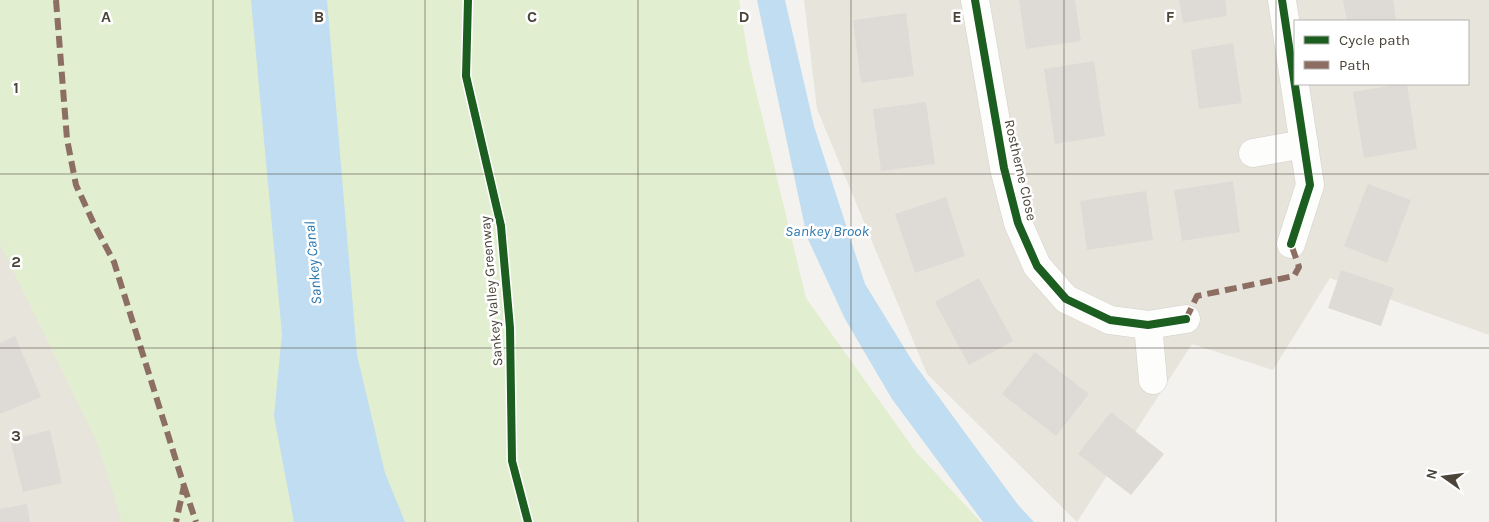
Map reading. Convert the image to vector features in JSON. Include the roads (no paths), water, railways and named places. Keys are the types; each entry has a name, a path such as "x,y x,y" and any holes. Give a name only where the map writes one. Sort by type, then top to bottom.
{"street":[{"name":"Rostherne Close","path":"975,0 1004,168 1018,223 1037,266 1066,299 1110,320 1148,324 1186,319"},
{"path":"1282,0 1294,79"},
{"path":"1291,244 1310,185 1295,85"},
{"path":"1253,153 1304,144"},
{"path":"1148,324 1153,380"}],"water":[{"name":"Sankey Canal","path":"251,0 327,0 357,355 385,473 405,522 294,522 274,416 282,334"},
{"name":"Sankey Brook","path":"757,0 785,0 814,126 865,284 913,362 1019,506 1034,522 983,522 892,399 845,319 807,237"}]}
